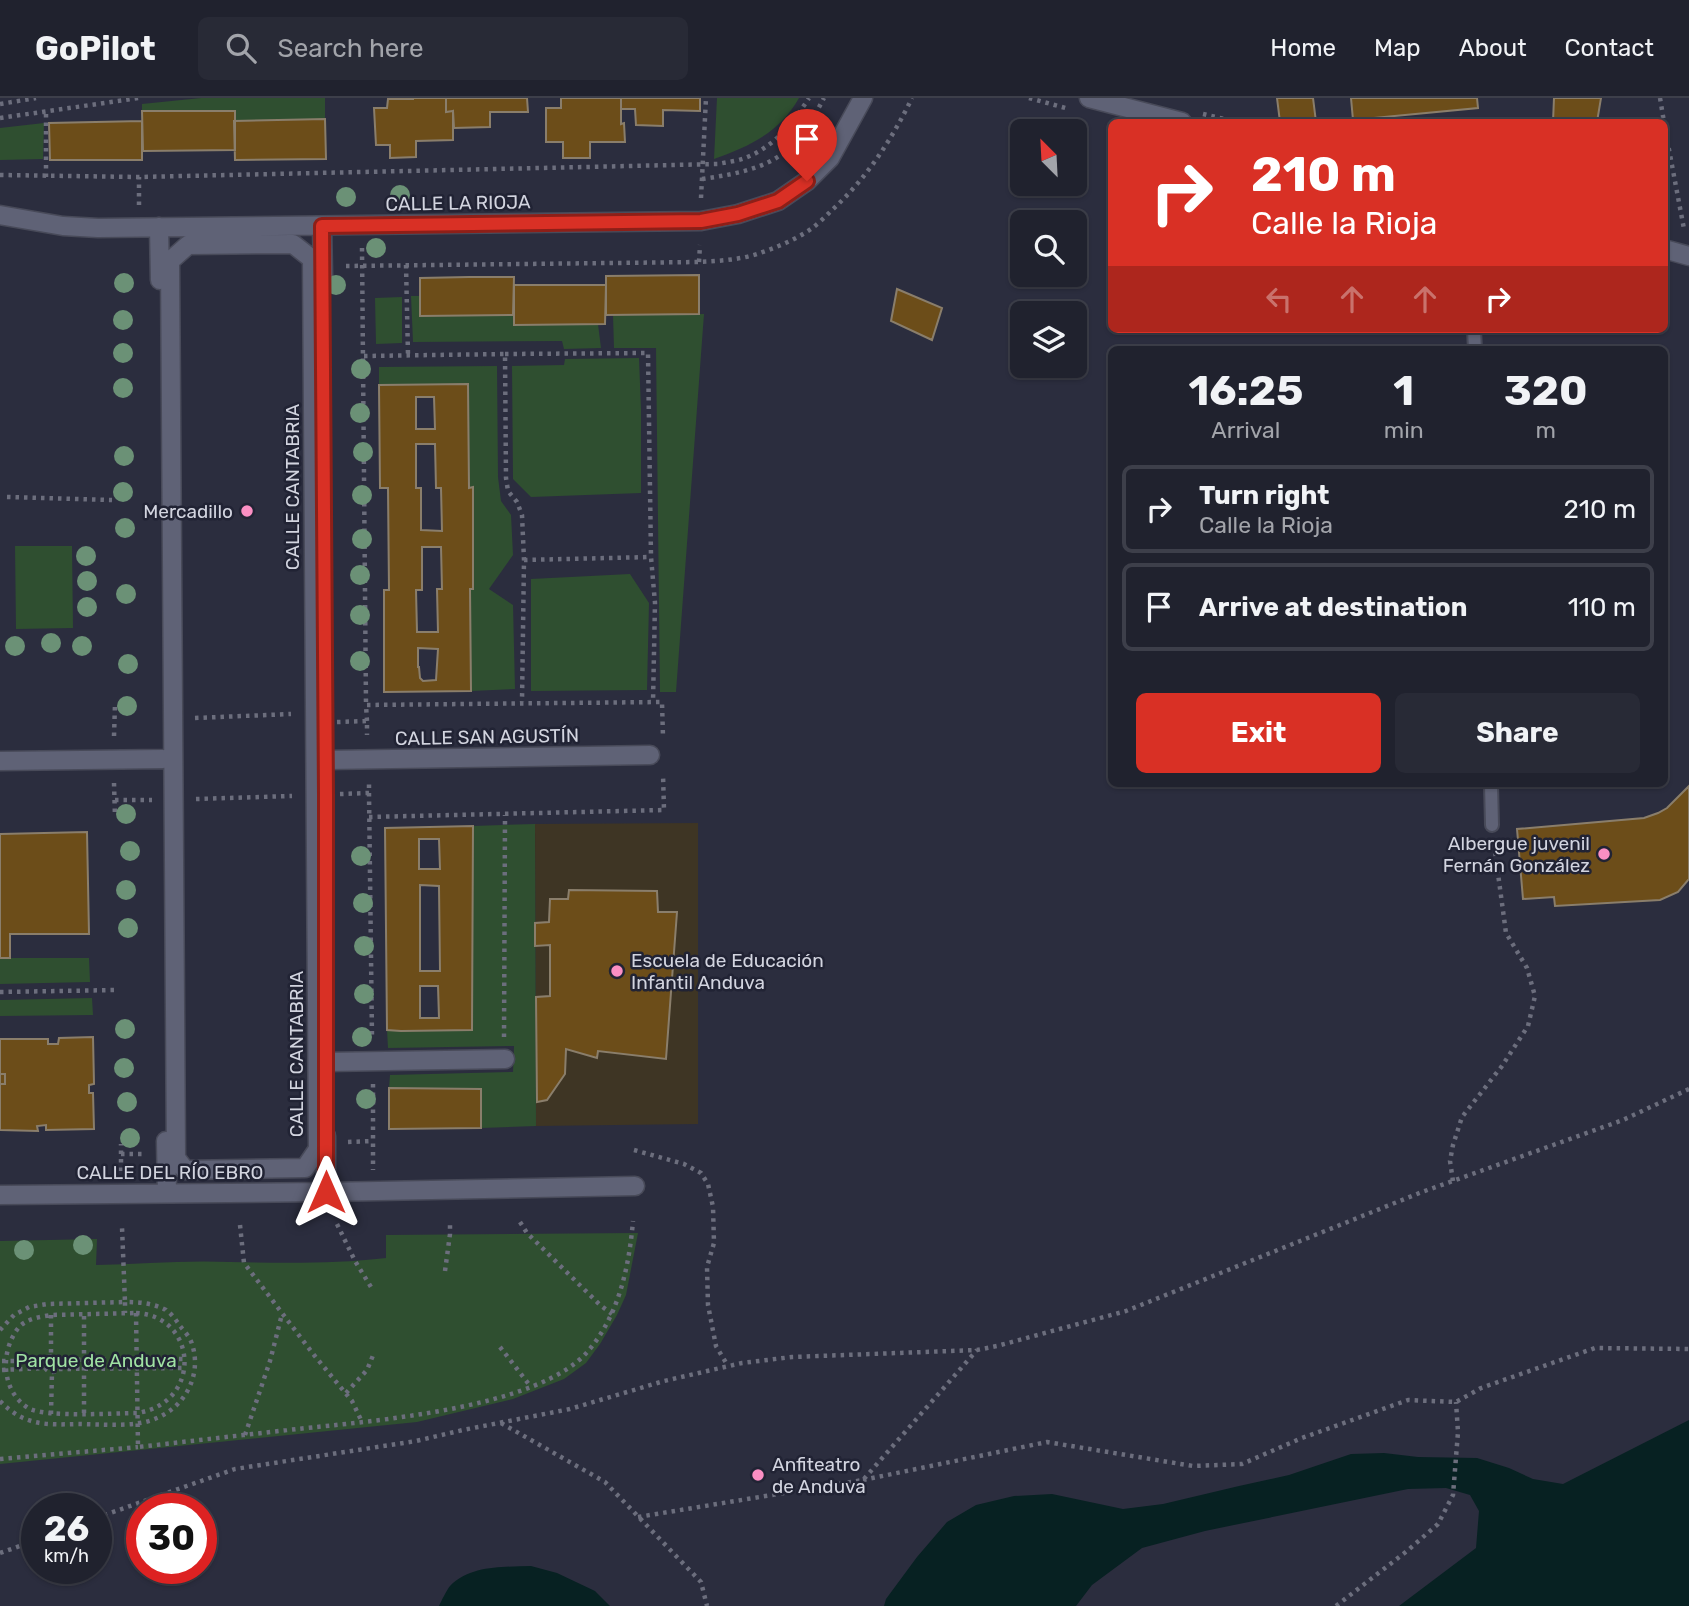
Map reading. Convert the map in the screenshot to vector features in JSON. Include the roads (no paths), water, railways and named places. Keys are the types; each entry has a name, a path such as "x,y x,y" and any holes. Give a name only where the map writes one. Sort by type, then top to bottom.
{"street":[{"name":"CALLE LA RIOJA","path":"0,215 63,226 98,228 701,221 738,214 778,201 807,181 830,158 863,98"},
{"path":"1089,98 1170,119"},
{"name":"CALLE CANTABRIA","path":"322,226 326,1192"},
{"name":"CALLE CANTABRIA","path":"159,227 163,759 168,800 176,1158 185,1170 305,1168 318,1149 312,259 293,244 188,245 170,261 173,719 168,800 167,1193"},
{"path":"1668,250 1687,255"},
{"name":"CALLE SAN AGUSTÍN","path":"326,760 650,755"},
{"path":"0,761 163,759"},
{"path":"327,1062 505,1059"},
{"name":"CALLE DEL RÍO EBRO","path":"0,1195 635,1186"}],"lane":[{"path":"1490,787 1492,825"}],"place":[{"name":"Mercadillo","path":"247,511"},
{"name":"Albergue juvenil Fernán González","path":"1604,854"},
{"name":"Escuela de Educación Infantil Anduva","path":"617,971"},
{"name":"Anfiteatro de Anduva","path":"758,1475"}],"park label":[{"name":"Parque de Anduva","path":"96,1360"}]}
